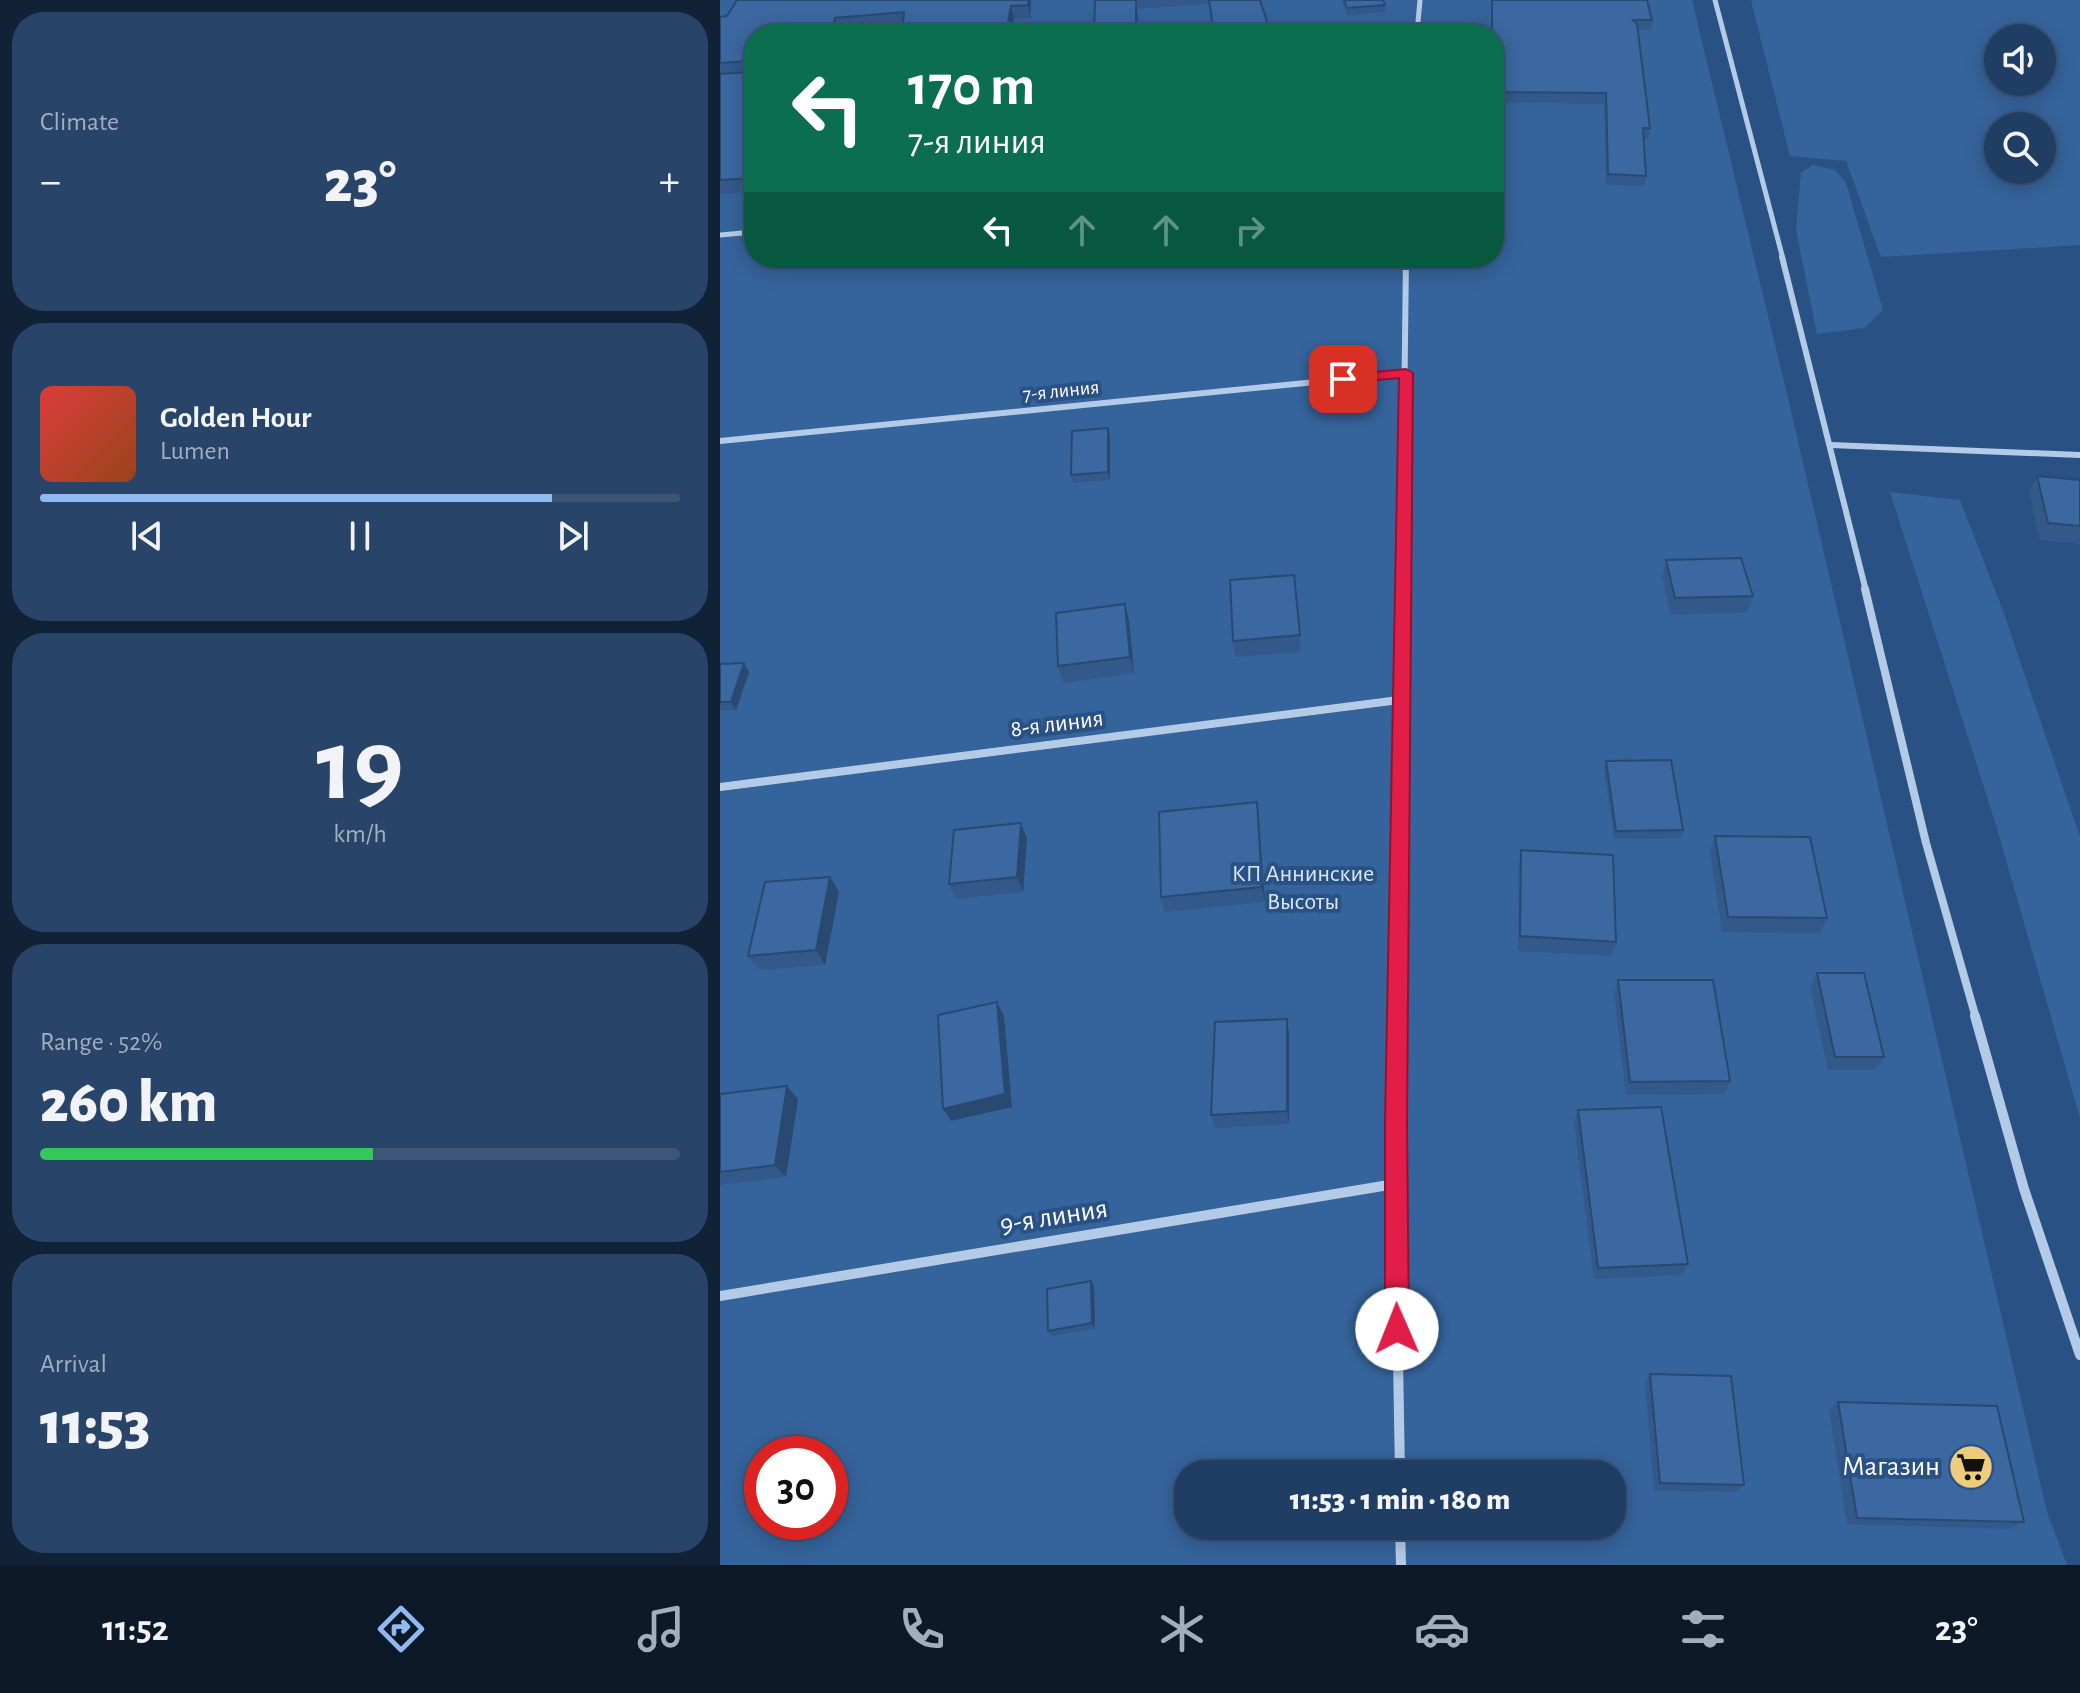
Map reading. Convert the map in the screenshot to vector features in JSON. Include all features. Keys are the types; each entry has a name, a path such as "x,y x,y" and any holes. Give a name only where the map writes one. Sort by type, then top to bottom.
{"street":[{"path":"1418,24 1420,0"},
{"path":"1715,0 1831,445 1926,843 2024,1189 2080,1355"},
{"path":"720,235 744,233"},
{"path":"1400,1460 1395,1184 1406,268"},
{"name":"7-я линия","path":"720,441 1406,373"},
{"path":"1831,445 2080,455"},
{"name":"8-я линия","path":"720,787 1399,700"},
{"name":"9-я линия","path":"720,1296 1395,1184"},
{"path":"1400,1540 1401,1565"}],"green space":[{"name":"КП Аннинские Высоты","path":"720,0 1692,0 1791,411 2047,1512 2067,1565 720,1565"},
{"path":"1751,0 2080,0 2080,245 1881,257 1846,161 1790,156"},
{"path":"1813,165 1835,170 1846,183 1883,310 1864,328 1817,334 1796,230 1801,173"},
{"path":"1890,492 1960,500 2002,608 2080,837 2080,1118 1995,822"}],"building":[{"path":"737,0 1028,0 1028,5 1011,6 1008,24 903,24 904,12 835,18 834,24 744,24 744,61 720,63 720,17 727,16"},
{"path":"1095,0 1136,0 1136,24 1094,24"},
{"path":"1209,0 1260,0 1268,24 1213,24"},
{"path":"1344,0 1383,0 1385,5 1347,8"},
{"path":"1492,0 1647,0 1652,20 1633,20 1637,24 1650,128 1643,128 1646,176 1608,174 1606,93 1504,92 1504,24 1492,24"},
{"path":"744,72 744,179 720,180 720,74"},
{"path":"1108,428 1108,472 1071,475 1072,431"},
{"path":"2037,476 2080,480 2080,526 2048,523"},
{"path":"1741,558 1753,596 1675,598 1666,560"},
{"path":"1294,575 1300,635 1233,641 1230,580"},
{"path":"1125,604 1130,657 1058,666 1056,613"},
{"path":"744,663 731,702 720,702 720,664"},
{"path":"1671,760 1683,830 1616,831 1606,761"},
{"path":"1257,802 1262,887 1161,897 1159,812"},
{"path":"1021,823 1017,877 949,884 954,830"},
{"path":"1715,836 1810,837 1827,918 1728,917"},
{"path":"1521,850 1613,855 1616,942 1520,936"},
{"path":"830,877 816,950 748,956 765,882"},
{"path":"1817,973 1864,973 1884,1057 1835,1057"},
{"path":"1618,980 1713,980 1730,1081 1630,1082"},
{"path":"997,1002 1005,1094 943,1109 938,1015"},
{"path":"1287,1019 1287,1111 1211,1115 1215,1022"},
{"path":"787,1086 775,1165 720,1172 720,1094"},
{"path":"1661,1107 1688,1264 1598,1268 1578,1110"},
{"path":"1091,1281 1092,1323 1048,1331 1047,1289"},
{"path":"1650,1374 1731,1376 1744,1485 1660,1483"},
{"path":"1838,1402 1997,1406 2024,1522 1857,1518"}],"place":[{"name":"Магазин","path":"1971,1467"}],"route":[{"path":"1343,379 1406,373 1399,700 1395,1184 1397,1329"}]}
